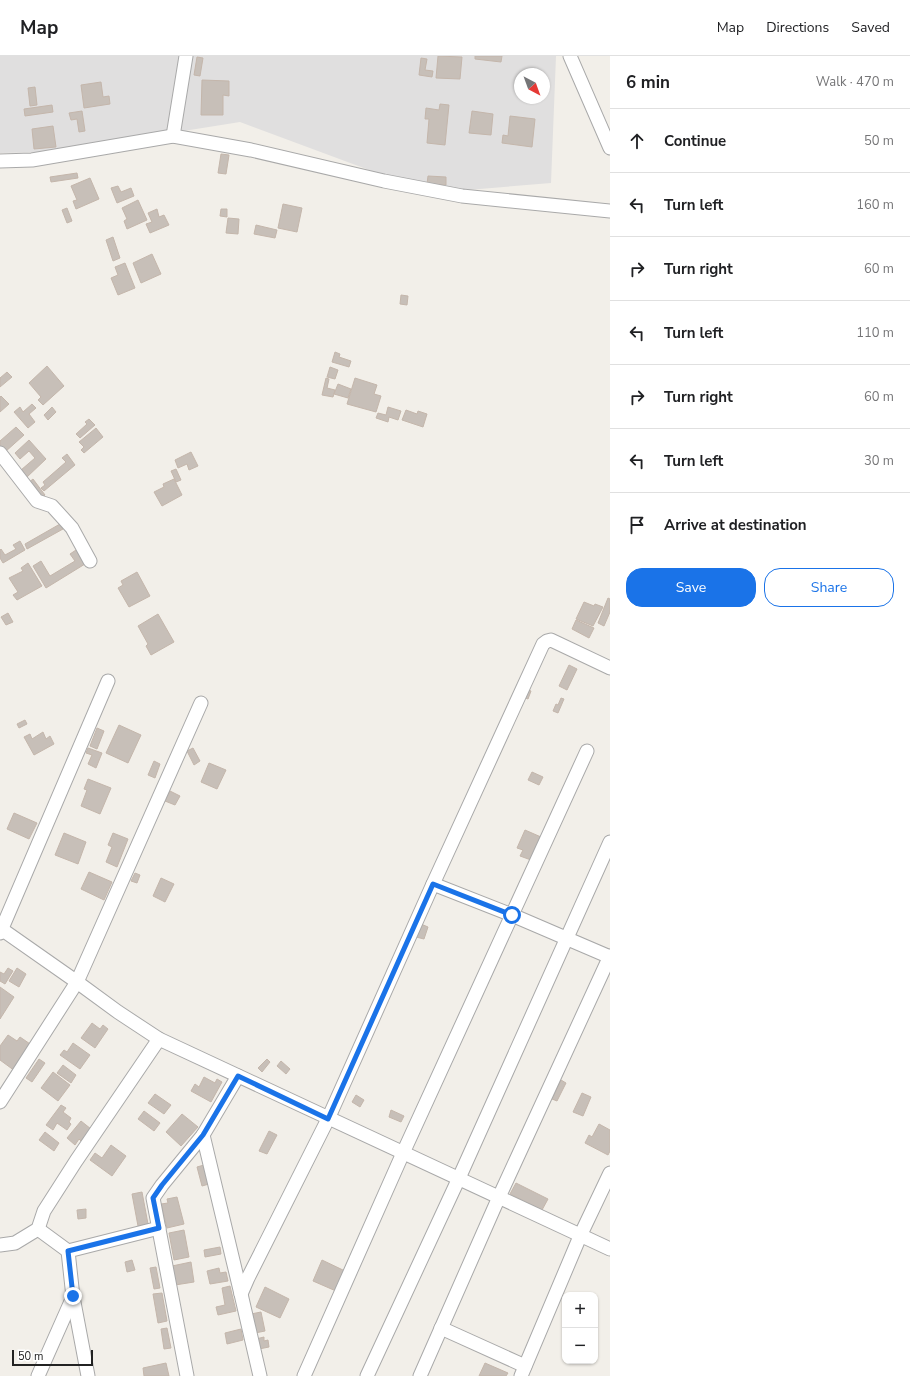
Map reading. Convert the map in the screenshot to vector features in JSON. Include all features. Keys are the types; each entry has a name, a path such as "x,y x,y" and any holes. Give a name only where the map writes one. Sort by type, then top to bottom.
{"street":[{"path":"173,136 186,56"},
{"path":"570,56 610,148"},
{"path":"0,162 32,160 173,136 251,150 384,181 462,196 610,211"},
{"path":"0,454 38,501 52,506 72,528 90,561"},
{"path":"242,1294 248,1278 328,1119 433,884 543,644 551,640 610,668"},
{"path":"108,681 1,930 159,1039 328,1119 581,1234 610,1249"},
{"path":"0,1102 78,982 201,703"},
{"path":"304,1376 403,1153 587,751"},
{"path":"367,1376 459,1178 610,842"},
{"path":"420,1376 499,1196 610,957 512,915 433,884"},
{"path":"0,1245 15,1244 38,1229 44,1211 52,1198 159,1039"},
{"path":"187,1376 153,1198 203,1135 238,1076"},
{"path":"203,1135 242,1294 260,1376"},
{"path":"441,1328 523,1371 581,1234 610,1173"},
{"path":"68,1251 159,1228"},
{"path":"38,1229 68,1251 73,1296 88,1376"},
{"path":"38,1376 73,1296"}],"shaded area":[{"path":"0,56 556,56 551,183 431,193 240,122 52,152 0,153"}],"building":[{"path":"438,56 462,57 460,79 436,78"},
{"path":"475,56 502,56 501,62 475,59"},
{"path":"197,57 203,58 200,76 194,75"},
{"path":"421,58 427,59 425,70 433,71 432,77 419,75"},
{"path":"202,80 229,81 229,96 223,95 223,115 201,115"},
{"path":"101,82 103,97 109,96 110,104 84,108 81,85"},
{"path":"35,87 37,105 30,106 28,88"},
{"path":"440,104 449,105 445,145 427,143 429,119 425,119 426,108 439,110"},
{"path":"52,105 53,112 25,116 24,109"},
{"path":"82,111 85,131 79,132 77,119 71,120 69,113"},
{"path":"472,111 493,114 491,135 469,133"},
{"path":"510,116 535,119 532,147 502,143 503,135 508,136"},
{"path":"53,126 56,147 34,149 32,129"},
{"path":"221,154 229,155 226,174 218,173"},
{"path":"77,173 78,178 51,182 50,177"},
{"path":"428,176 446,177 446,185 427,184"},
{"path":"90,178 99,199 76,209 73,201 77,200 71,186"},
{"path":"118,186 121,192 131,188 134,196 117,203 111,188"},
{"path":"138,200 147,220 127,229 124,221 127,219 122,208"},
{"path":"283,204 302,208 297,232 278,228"},
{"path":"67,208 72,221 67,223 62,210"},
{"path":"157,209 159,217 164,215 169,225 150,233 146,224 152,222 148,213"},
{"path":"221,209 227,209 227,217 220,216"},
{"path":"228,218 239,219 238,234 226,233"},
{"path":"256,225 277,230 275,238 254,234"},
{"path":"113,237 120,258 113,261 106,240"},
{"path":"152,254 161,274 141,283 133,263"},
{"path":"125,263 135,288 118,295 111,278 118,275 115,267"},
{"path":"401,295 408,296 407,305 400,304"},
{"path":"335,352 340,354 339,357 351,361 349,367 332,362"},
{"path":"47,366 64,386 43,405 38,400 41,397 29,383"},
{"path":"330,367 338,370 335,379 327,377"},
{"path":"7,372 12,377 0,387 0,378"},
{"path":"326,378 329,379 327,388 335,390 333,397 322,395"},
{"path":"355,378 377,385 374,394 381,396 376,412 347,404"},
{"path":"338,384 351,389 348,398 334,394"},
{"path":"1,396 9,404 0,412 0,397"},
{"path":"32,404 36,408 29,414 35,422 28,428 14,412 20,407 23,412"},
{"path":"52,407 56,412 48,420 44,415"},
{"path":"388,407 401,411 398,420 389,417 388,422 376,418 378,413 386,415"},
{"path":"406,410 417,414 418,411 427,414 423,427 402,420"},
{"path":"89,419 95,425 80,438 76,434 87,424 85,422"},
{"path":"16,427 24,435 5,452 0,446 0,441"},
{"path":"96,428 103,437 84,453 81,450 84,447 79,442"},
{"path":"29,440 46,459 27,477 21,470 35,458 29,451 20,459 15,453"},
{"path":"191,452 198,466 189,470 187,464 178,468 175,460"},
{"path":"67,454 75,465 44,491 41,488 45,485 43,482 66,462 62,458"},
{"path":"176,469 181,480 176,482 171,471"},
{"path":"33,479 45,495 40,499 28,483"},
{"path":"174,479 182,495 162,506 154,492 164,487 163,484"},
{"path":"60,524 63,529 27,549 25,544"},
{"path":"20,541 25,550 3,563 0,558 0,550 1,549 5,555 16,549 13,545"},
{"path":"76,550 85,564 46,588 33,566 41,561 50,576 75,561 70,554"},
{"path":"28,563 42,586 17,600 13,595 18,592 9,578 23,571 21,568"},
{"path":"137,572 150,596 129,607 118,588 123,585 121,581"},
{"path":"608,598 610,599 610,612 604,626 598,623"},
{"path":"584,602 594,606 595,604 603,607 593,626 576,619"},
{"path":"8,613 13,622 6,625 1,617"},
{"path":"158,614 174,642 151,655 146,646 148,644 138,626"},
{"path":"576,620 594,628 589,638 572,629"},
{"path":"569,665 577,669 567,690 559,686"},
{"path":"526,689 531,691 528,699 523,697"},
{"path":"561,698 564,699 558,713 553,711"},
{"path":"25,720 27,724 19,728 17,724"},
{"path":"119,725 141,735 128,763 106,753"},
{"path":"97,728 104,731 97,749 90,746"},
{"path":"43,732 46,739 50,736 54,744 34,755 24,737 30,734 32,739"},
{"path":"88,748 102,753 96,768 88,764 92,755 86,753"},
{"path":"193,748 200,761 194,765 187,751"},
{"path":"154,761 160,764 155,778 148,775"},
{"path":"209,763 226,770 217,789 201,782"},
{"path":"532,772 543,777 539,785 528,780"},
{"path":"88,779 111,788 100,814 81,806 87,790 84,789"},
{"path":"170,791 180,796 175,805 165,801"},
{"path":"14,813 37,823 29,839 7,829"},
{"path":"525,830 541,837 531,860 520,856 523,850 517,848"},
{"path":"64,833 86,842 78,864 55,855"},
{"path":"113,833 128,839 117,867 106,862 112,847 108,845"},
{"path":"89,872 112,882 104,900 81,889"},
{"path":"135,873 140,875 137,883 131,881"},
{"path":"161,878 174,884 165,902 153,896"},
{"path":"421,924 428,927 424,939 416,937"},
{"path":"8,968 13,971 5,984 0,981 0,972 4,974"},
{"path":"17,968 26,974 19,987 9,981"},
{"path":"0,987 14,997 0,1019"},
{"path":"92,1023 100,1029 103,1025 108,1029 95,1048 81,1038"},
{"path":"8,1035 17,1041 20,1037 33,1046 15,1071 0,1060 0,1046"},
{"path":"73,1043 90,1055 80,1069 60,1055 64,1050 67,1052"},
{"path":"39,1059 45,1063 32,1082 26,1078"},
{"path":"267,1059 270,1062 262,1072 258,1068"},
{"path":"281,1061 290,1069 286,1074 277,1066"},
{"path":"63,1065 76,1075 71,1083 57,1073"},
{"path":"53,1072 70,1085 58,1101 41,1088"},
{"path":"204,1077 215,1083 217,1079 222,1082 211,1102 191,1091 195,1084 199,1087"},
{"path":"561,1080 566,1083 557,1101 552,1099"},
{"path":"582,1093 591,1097 583,1116 573,1112"},
{"path":"155,1094 171,1105 164,1114 148,1103"},
{"path":"356,1095 364,1100 360,1107 352,1102"},
{"path":"61,1105 66,1108 63,1112 71,1118 69,1122 71,1124 67,1130 57,1123 53,1130 46,1125"},
{"path":"391,1110 404,1116 401,1122 389,1117"},
{"path":"144,1111 160,1123 154,1131 138,1119"},
{"path":"182,1114 198,1127 181,1146 166,1132"},
{"path":"81,1121 91,1129 81,1141 79,1139 75,1145 67,1138"},
{"path":"599,1124 610,1130 610,1151 608,1155 585,1143 589,1135 592,1137"},
{"path":"269,1131 277,1135 267,1154 259,1151"},
{"path":"45,1132 59,1143 54,1151 39,1140"},
{"path":"111,1145 126,1156 112,1176 90,1160 95,1153 102,1158"},
{"path":"204,1165 209,1184 202,1186 197,1167"},
{"path":"516,1183 548,1199 542,1210 510,1194"},
{"path":"142,1192 148,1224 138,1226 132,1194"},
{"path":"177,1197 184,1224 167,1228 161,1204 168,1203 167,1199"},
{"path":"86,1209 86,1218 78,1219 77,1210"},
{"path":"184,1230 189,1257 174,1260 169,1233"},
{"path":"220,1247 221,1254 205,1257 204,1250"},
{"path":"132,1260 135,1270 127,1272 125,1262"},
{"path":"322,1260 345,1271 336,1291 313,1281"},
{"path":"191,1262 194,1282 175,1285 172,1266"},
{"path":"156,1267 160,1288 154,1289 150,1268"},
{"path":"219,1268 220,1273 226,1272 228,1281 210,1284 207,1271"},
{"path":"230,1286 236,1311 218,1315 216,1307 225,1305 222,1288"},
{"path":"265,1287 289,1299 280,1318 256,1307"},
{"path":"162,1293 167,1321 158,1323 153,1294"},
{"path":"261,1312 265,1331 255,1333 251,1314"},
{"path":"167,1328 171,1348 164,1349 161,1329"},
{"path":"241,1329 243,1340 227,1344 225,1333"},
{"path":"264,1337 264,1341 268,1340 269,1347 259,1349 256,1339"},
{"path":"166,1363 169,1376 144,1376 143,1368"},
{"path":"485,1363 508,1373 506,1376 479,1376"}],"route":[{"path":"73,1296 68,1251 159,1228 153,1198 203,1135 238,1076 328,1119 433,884 512,915"}]}
